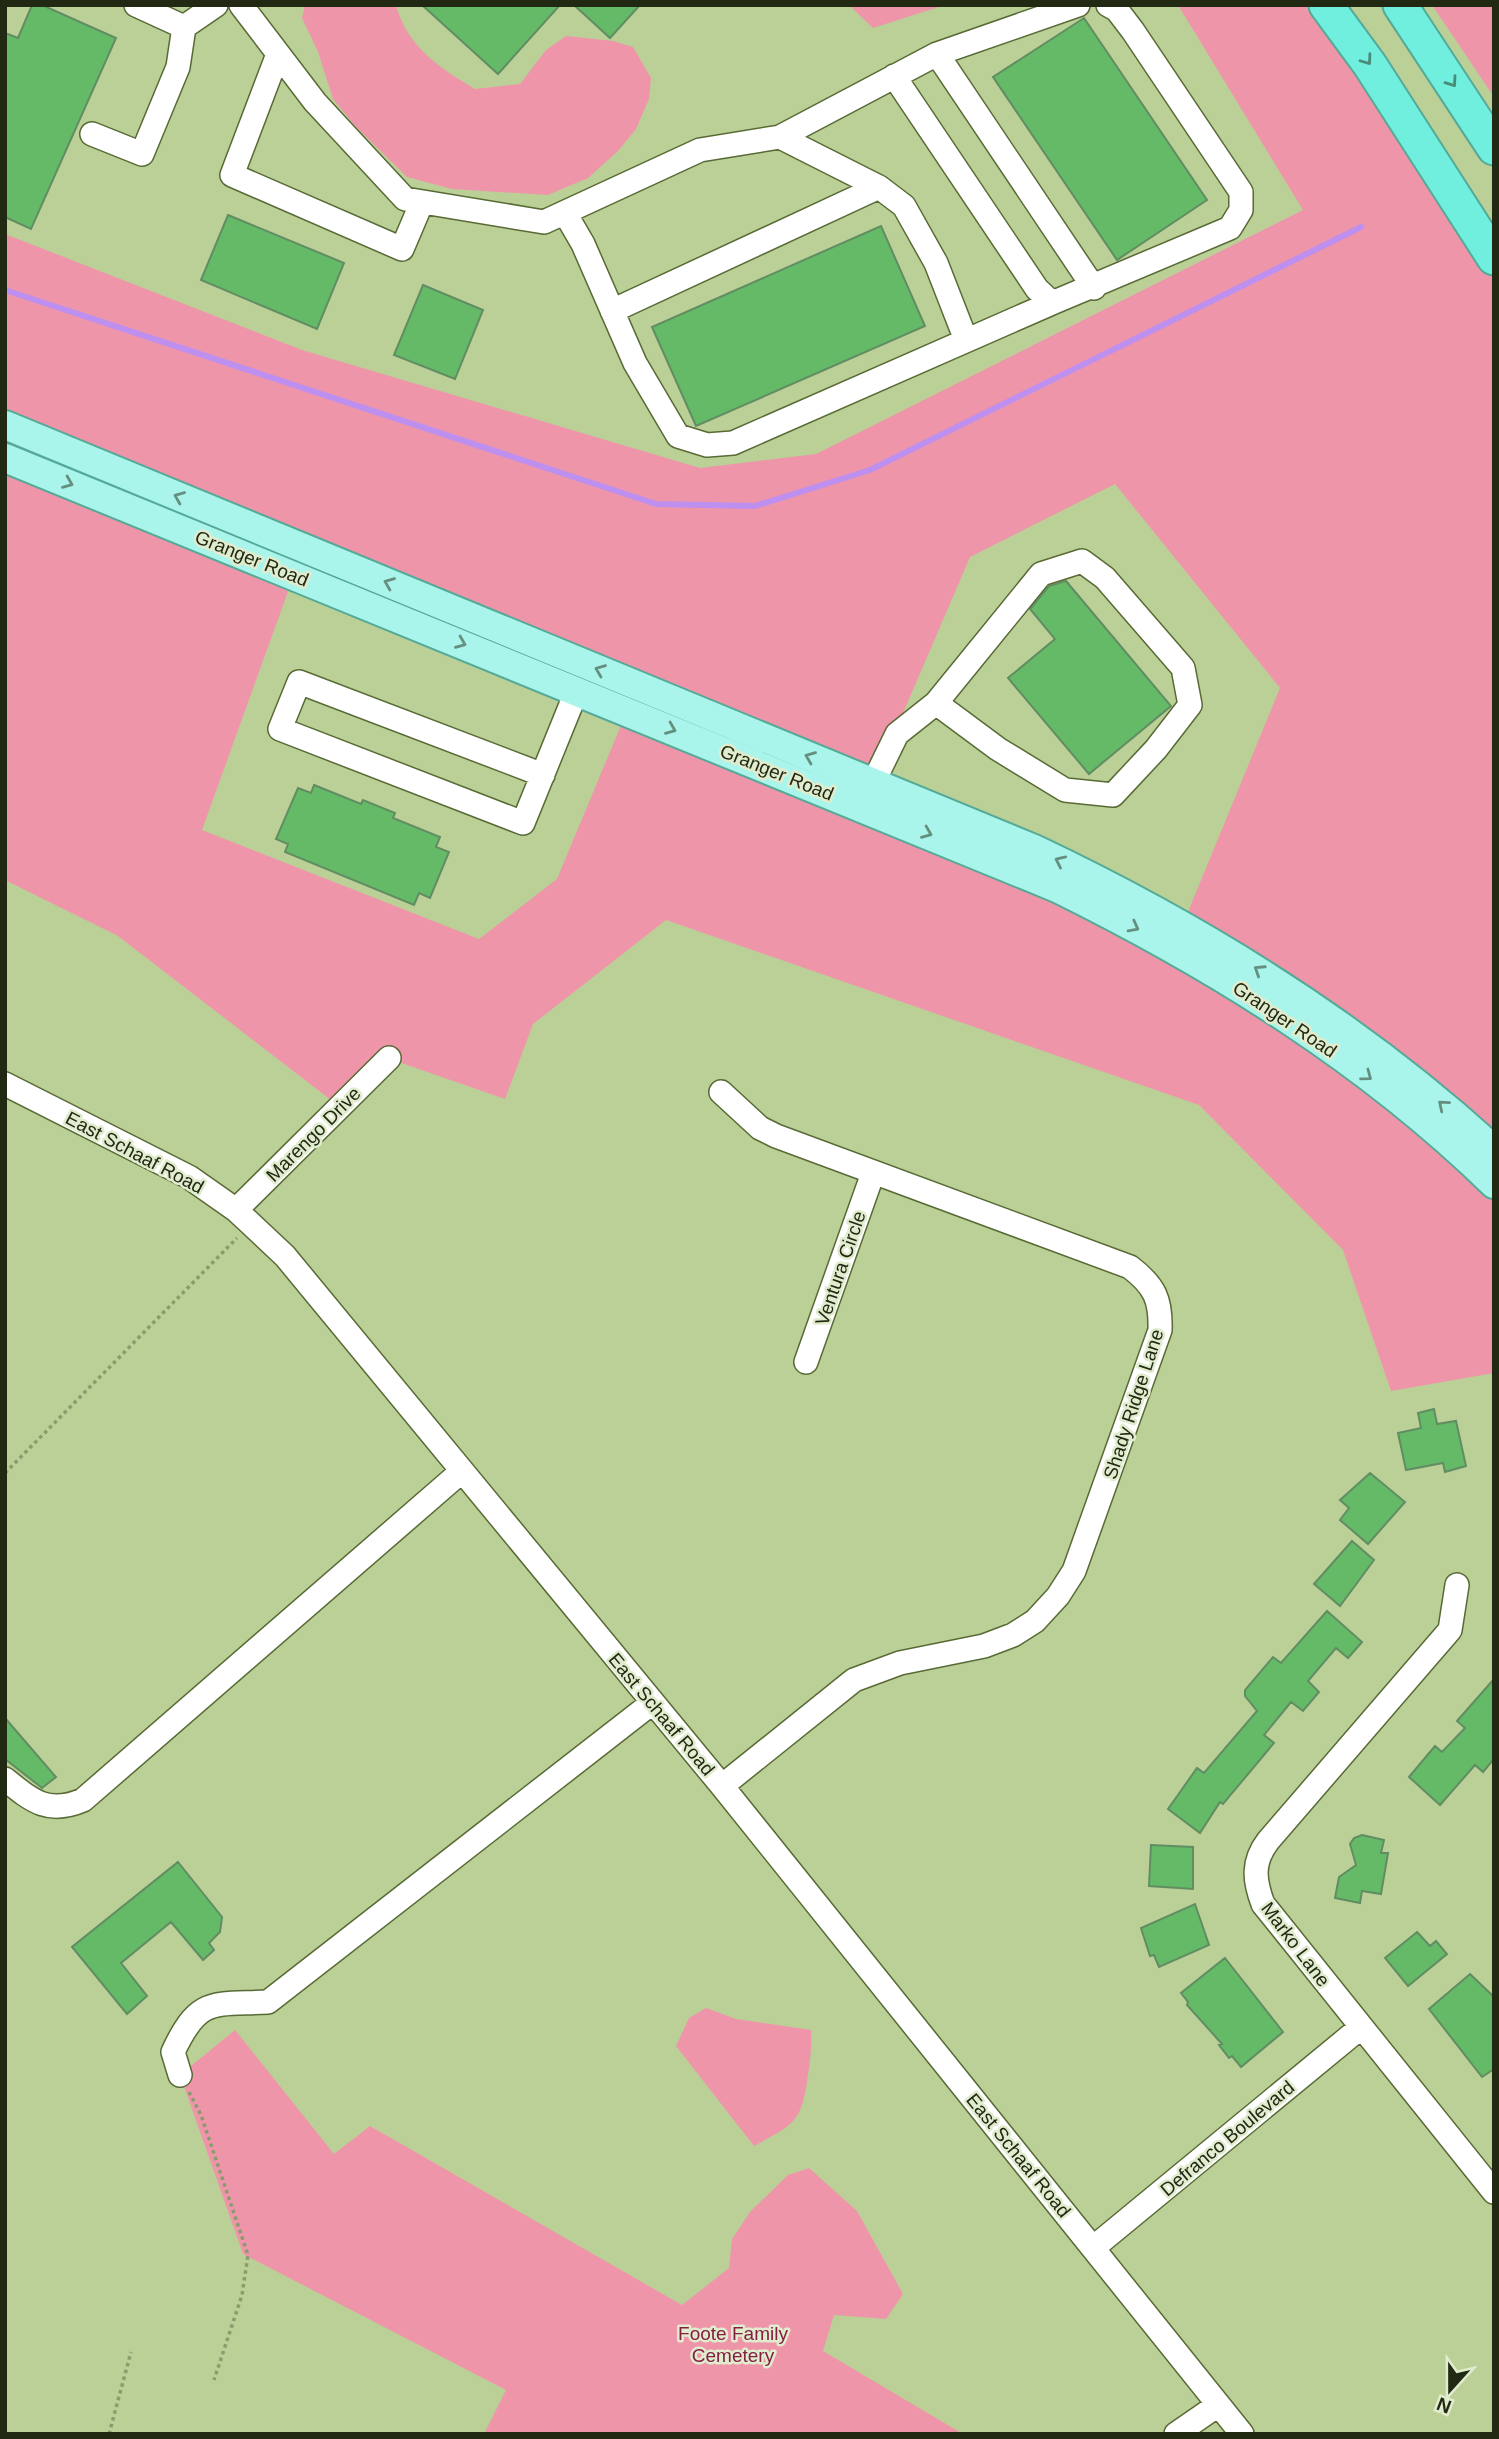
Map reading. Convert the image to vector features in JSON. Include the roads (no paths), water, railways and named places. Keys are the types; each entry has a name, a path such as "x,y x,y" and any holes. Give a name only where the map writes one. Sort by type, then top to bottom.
{"highway":[{"path":"1326,5 1370,65 1494,258"},
{"path":"1400,5 1494,148"}],"main road":[{"name":"Granger Road","path":"5,425 869,795 1057,888 1173,948 1240,988 1369,1077 1494,1184"},
{"name":"Granger Road","path":"5,458 577,690 869,795 1034,849 1183,924 1259,969 1405,1073 1494,1150"}],"street":[{"path":"136,5 184,27"},
{"path":"92,134 142,154 178,67 184,27 216,5"},
{"path":"241,5 315,102 405,199 544,222 700,150 780,137 937,54 1078,5"},
{"path":"565,213 583,244 635,363 678,436 707,445 733,443 966,340 1230,229 1241,211 1241,192 1141,42 1116,10 1108,5"},
{"path":"278,54 232,176 402,249 422,202"},
{"path":"937,54 1094,288"},
{"path":"894,76 1037,289 1052,303"},
{"path":"780,137 879,187 904,206 936,263 966,340"},
{"path":"612,311 879,187"},
{"path":"869,795 897,734 936,703 1041,573 1082,561 1105,578 1182,668 1190,705 1156,748 1113,795 1065,790 998,749 936,703"},
{"path":"543,775 299,682 279,729 523,823 543,775 577,690"},
{"name":"Marengo Drive","path":"243,1217 390,1058"},
{"name":"East Schaaf Road","path":"5,1084 189,1177 243,1217 285,1255 722,1786 1242,2434"},
{"name":"Shady Ridge Lane","path":"721,1091 760,1128 873,1173 1130,1267 1157,1293 1160,1330 1074,1571 1058,1596 1035,1621 1013,1635 984,1646 900,1663 854,1680 722,1786"},
{"name":"Ventura Circle","path":"806,1362 873,1173"},
{"path":"5,1779 29,1798 47,1806 65,1807 83,1800 462,1471"},
{"name":"Marko Lane","path":"1457,1585 1450,1630 1258,1855 1256,1886 1263,1903 1360,2028 1494,2192"},
{"path":"180,2075 173,2052 187,2026 201,2011 218,2002 268,2002 652,1703"},
{"name":"Defranco Boulevard","path":"1093,2248 1360,2028"},
{"path":"1176,2434 1218,2405"}],"waterway":[{"path":"5,290 656,504 755,506 870,470 1361,227"}],"park label":[{"name":"Foote Family Cemetery","path":"733,2344"}]}
